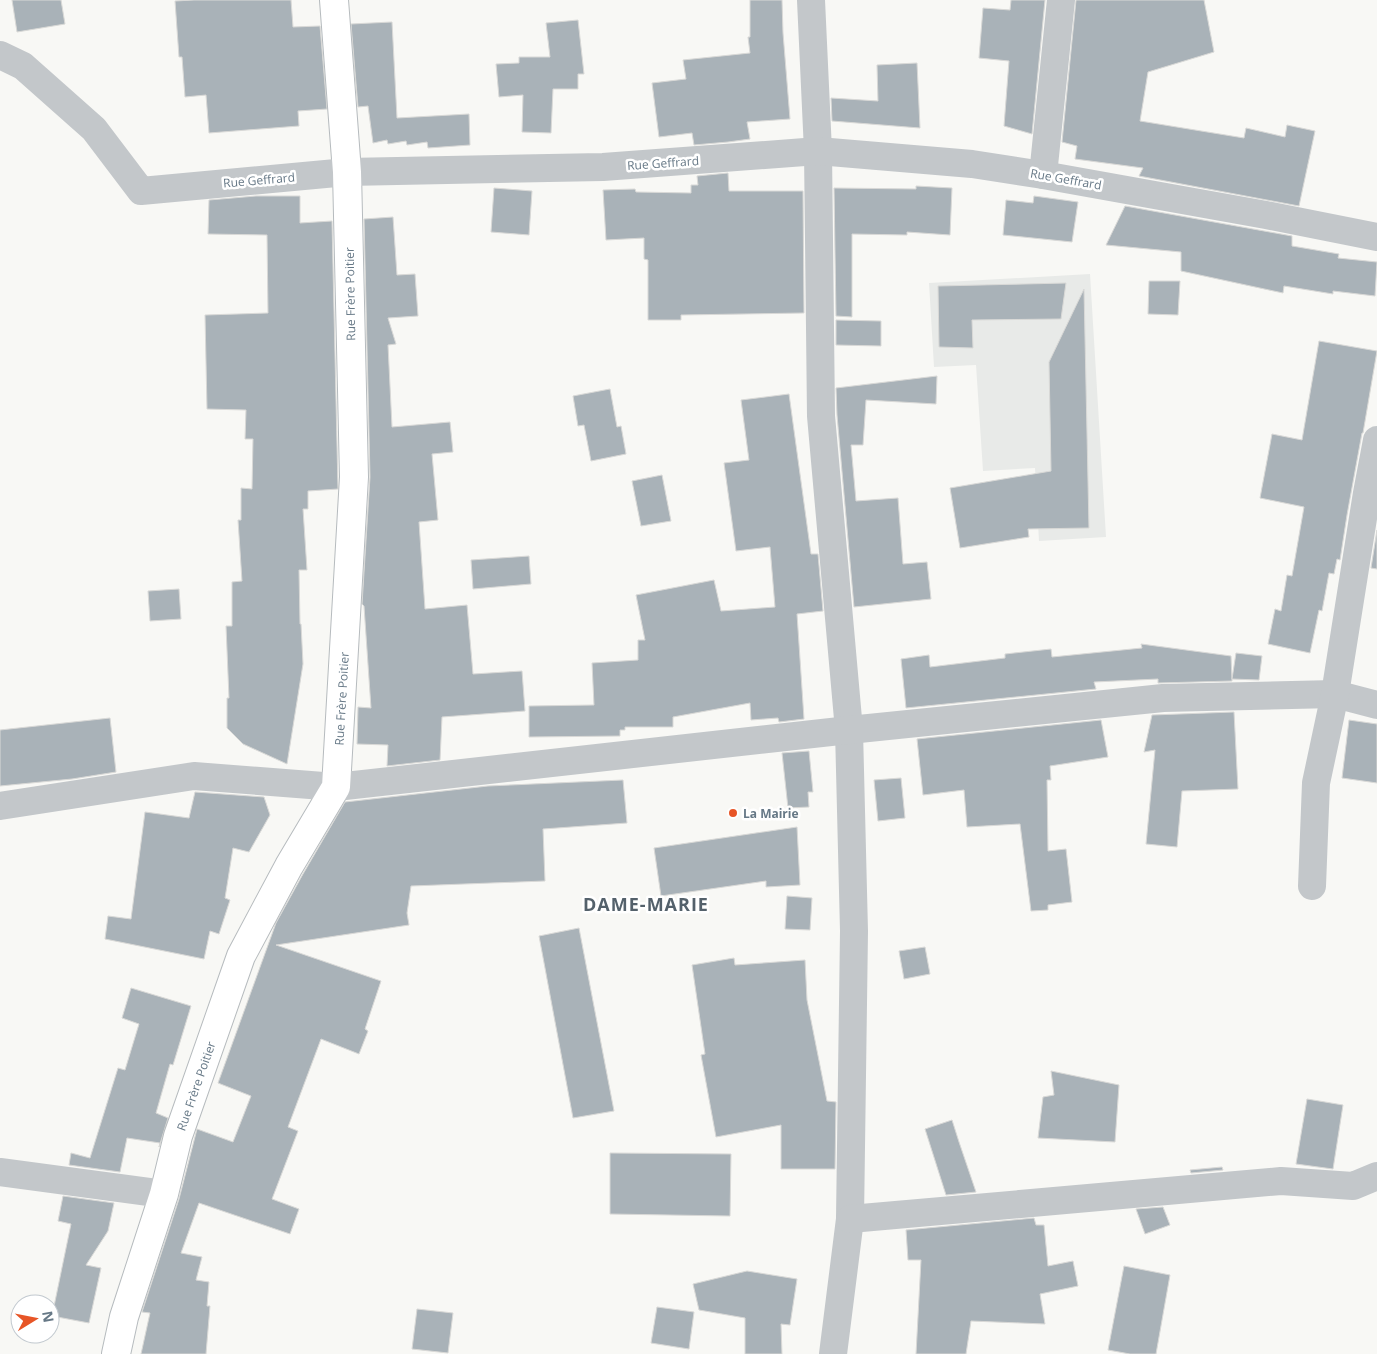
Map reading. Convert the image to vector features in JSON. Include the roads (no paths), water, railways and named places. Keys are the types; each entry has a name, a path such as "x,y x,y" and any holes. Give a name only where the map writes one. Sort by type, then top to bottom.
{"main road":[{"name":"Rue Frère Poitier","path":"116,1354 124,1317 164,1194 178,1136 241,956 289,866 336,787 354,477 347,172 334,0"}],"street":[{"path":"811,0 818,151 821,416 850,730 854,931 850,1219 833,1354"},
{"path":"1043,175 1061,0"},
{"name":"Rue Geffrard","path":"0,55 23,66 94,129 141,191 347,172 602,167 818,151 972,164 1043,175 1377,237"},
{"path":"1312,886 1316,783 1335,694 1377,440"},
{"path":"0,806 194,776 336,787 850,730 1163,698 1335,694 1377,705"},
{"path":"0,1172 164,1194"},
{"path":"850,1219 1280,1181 1353,1186 1377,1176"}],"place":[{"name":"La Mairie","path":"733,813"}],"district":[{"name":"DAME-MARIE","path":"646,904"}]}
